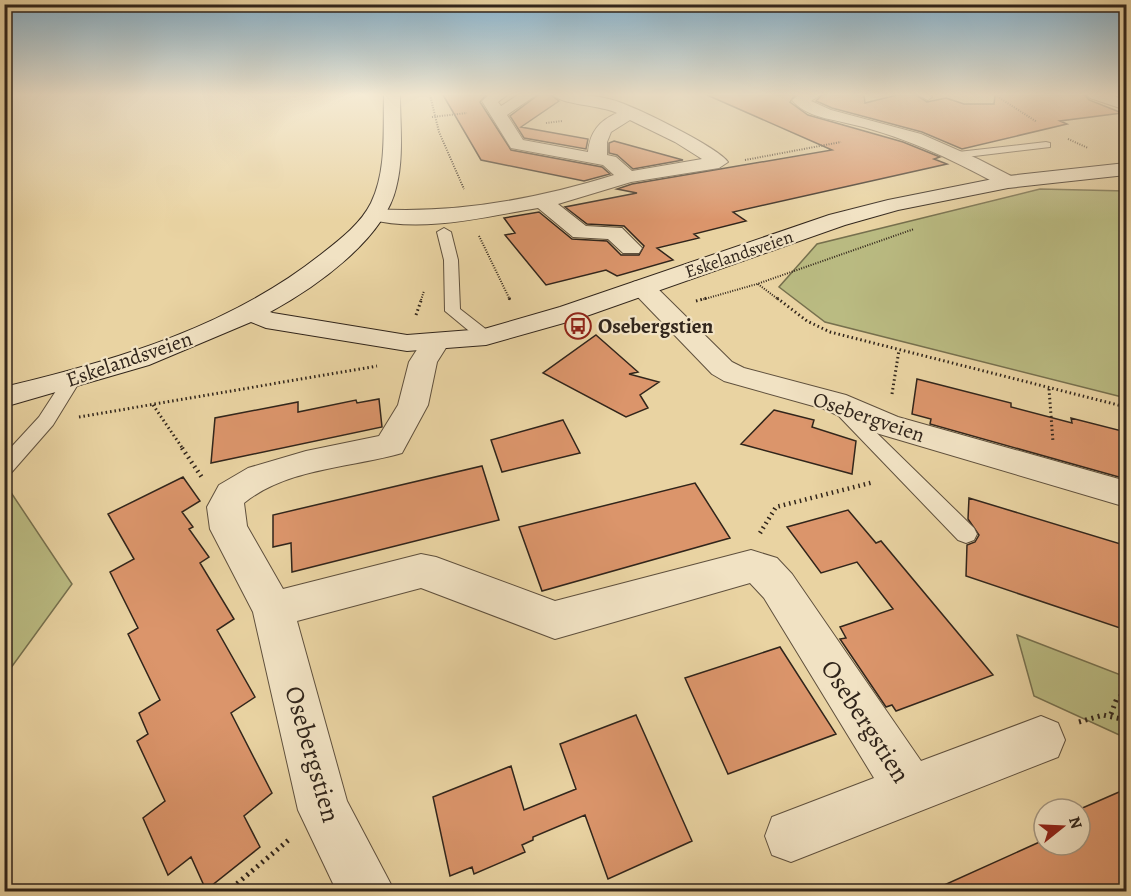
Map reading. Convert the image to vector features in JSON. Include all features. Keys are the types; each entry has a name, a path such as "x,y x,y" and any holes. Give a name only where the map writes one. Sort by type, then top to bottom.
{"street":[{"path":"284,292 335,256 375,215 390,179 392,137"},
{"path":"514,137 519,146 611,161 628,177"},
{"path":"598,137 598,159"},
{"path":"375,215 456,216 589,191 628,177 719,162 679,137"},
{"path":"915,137 957,155 1008,182"},
{"name":"Eskelandsveien","path":"251,312 266,320 407,343 429,352 653,297 837,220 895,204 1008,182 1126,169"},
{"path":"542,201 581,232 614,233 631,248"},
{"name":"Eskelandsveien","path":"4,397 71,381 163,350 251,312 284,292 355,333"},
{"name":"Osebergveien","path":"653,297 722,368 734,375 835,402 887,425 1126,494"},
{"path":"225,504 231,493 269,472 390,445 413,405 429,352"},
{"name":"Osebergstien","path":"225,504 224,516 229,529 273,610 324,810 367,891"},
{"path":"273,610 421,571 436,574 555,620 751,566"},
{"name":"Osebergstien","path":"751,566 763,570 778,586 910,791"},
{"name":"Osebergstien","path":"791,836 1041,740"}],"lane":[{"path":"957,155 1046,145"},
{"path":"444,232 451,247 449,284 453,311 486,338"},
{"path":"4,468 46,421 71,381"},
{"path":"835,402 966,534"}],"path":[{"path":"441,137 465,191"},
{"path":"735,161 804,151 860,137"},
{"path":"653,297 706,299 757,284 920,226"},
{"path":"478,233 513,308"},
{"path":"757,284 807,321 830,332 1126,406"},
{"path":"887,425 899,351"},
{"path":"46,421 153,405 393,363 429,352"},
{"path":"1049,388 1055,473"},
{"path":"153,405 203,479 225,504"},
{"path":"751,566 761,530 776,507 907,473"},
{"path":"1111,714 1117,698 1126,694"},
{"path":"1041,740 1091,717 1111,714 1126,720"},
{"path":"227,891 324,810"}],"green space":[{"path":"1040,189 1126,191 1126,398 825,322 779,287 817,244"},
{"path":"4,482 72,584 5,676 4,676"},
{"path":"1017,635 1126,677 1126,738 1034,696"}],"building":[{"path":"467,137 502,137 511,150 602,167 610,174 584,181 481,160"},
{"path":"576,137 588,139 586,149 524,138"},
{"path":"802,137 885,137 940,157 934,159 947,164 733,212 746,221 694,234 699,238 657,248 673,260 617,276 606,270 546,285 505,235 515,233 504,218 539,212 572,239 607,241 621,255 639,255 644,246 624,226 587,224 565,207 637,193 617,189 632,184 832,150"},
{"path":"933,137 1013,137 962,149"},
{"path":"614,141 683,160 633,169 617,155 609,153 609,143"},
{"path":"596,335 638,372 629,374 659,382 640,395 648,408 626,417 543,373"},
{"path":"917,379 1011,403 1011,407 1072,423 1071,418 1126,432 1126,479 930,424 931,419 912,414"},
{"path":"379,399 382,427 211,463 215,418 298,402 298,412 356,400 357,403"},
{"path":"774,410 814,420 812,427 856,441 852,474 741,444"},
{"path":"563,420 580,453 502,472 491,440"},
{"path":"482,466 499,520 292,572 291,543 273,547 273,515"},
{"path":"183,477 200,501 182,512 193,527 189,529 209,557 200,563 234,619 217,630 255,697 231,713 272,793 244,816 260,847 206,890 191,857 168,875 143,818 165,801 137,741 148,734 139,713 160,700 128,634 138,628 110,572 134,559 108,514"},
{"path":"695,483 730,538 542,591 519,527"},
{"path":"969,498 1124,545 1126,630 966,576 967,545 975,542 979,535 968,519"},
{"path":"848,510 876,543 881,541 993,675 896,711 892,705 886,707 840,639 846,638 840,627 893,609 857,562 821,573 787,527"},
{"path":"780,647 836,734 728,774 685,678"},
{"path":"636,715 692,841 608,879 585,815 533,837 533,840 522,845 525,852 474,874 472,867 450,876 433,797 511,766 524,810 576,789 560,744"},
{"path":"1126,789 1126,891 931,891 1032,845 1032,857 1092,857 1092,804"}],"place":[{"name":"Osebergstien","path":"578,326"}]}
